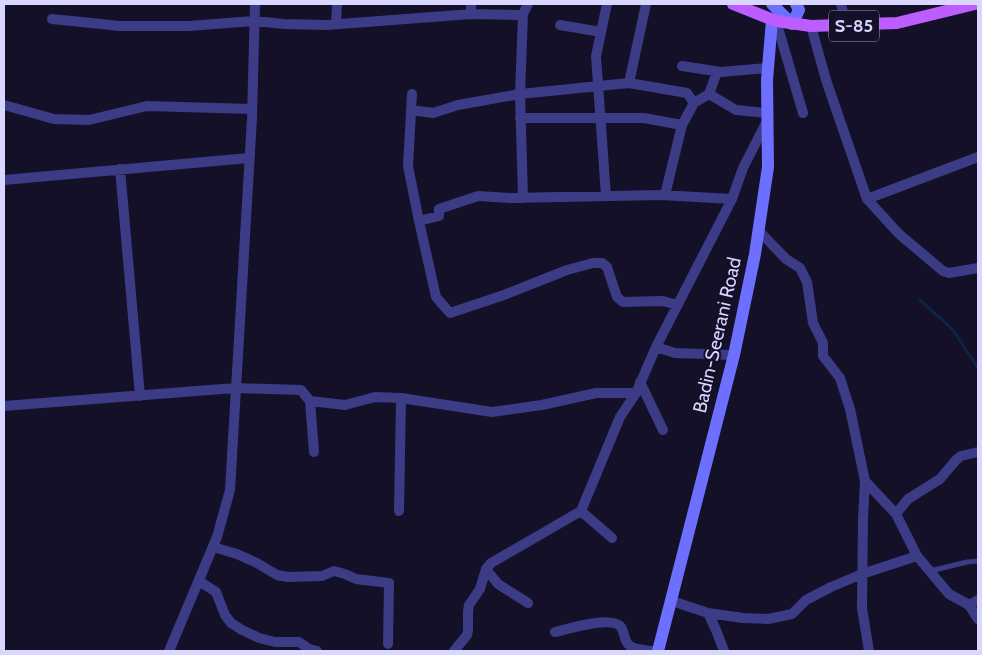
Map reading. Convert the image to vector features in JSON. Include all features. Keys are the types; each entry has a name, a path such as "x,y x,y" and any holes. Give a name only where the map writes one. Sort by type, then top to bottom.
{"main road":[{"name":"S-85","path":"733,4 774,21 811,26 897,23 975,4"}],"street":[{"path":"169,651 213,547 230,490 252,109 255,4"},
{"path":"336,24 337,4"},
{"path":"523,198 520,94 523,14 528,4"},
{"path":"606,196 596,56 607,4"},
{"path":"629,83 646,4"},
{"path":"772,4 792,24 799,10 796,4"},
{"path":"841,4 846,26"},
{"path":"52,19 120,26 189,26 254,21 284,24 336,24 471,9 517,15 523,14"},
{"path":"774,21 803,113"},
{"name":"Badin-Seerani Road","path":"658,651 734,355 758,230 768,167 768,68 774,21"},
{"path":"560,25 601,32"},
{"path":"811,26 826,80 867,199 899,234 943,271 949,273 978,269"},
{"path":"682,66 717,72 768,68"},
{"path":"665,195 682,126 694,103 710,94 717,72"},
{"path":"412,110 433,113 458,105 520,94 629,83 687,93 694,103"},
{"path":"412,94 408,166 436,298 450,313 504,295 567,270 593,263 602,263 608,267 617,297 622,302 663,301 677,305"},
{"path":"454,651 467,635 469,605 480,589 486,569 491,562 580,510 620,417 636,393 656,347 732,199 743,168 767,117 736,110 710,94"},
{"path":"4,105 54,119 89,120 147,106 252,109"},
{"path":"520,118 644,118 682,126"},
{"path":"867,199 978,157"},
{"path":"4,180 249,158"},
{"path":"120,169 140,396"},
{"path":"419,221 439,216 439,209 478,196 523,198 665,195 732,199"},
{"path":"758,230 786,259 800,268 807,282 813,323 823,343 823,356 840,378 850,409 865,481 862,574 864,623 869,651"},
{"path":"656,347 675,353 734,355"},
{"path":"640,382 663,430"},
{"path":"4,406 235,388 301,390 310,401 314,452"},
{"path":"310,401 345,405 375,397 401,398 492,412 542,406 596,393 636,393"},
{"path":"399,511 401,398"},
{"path":"896,514 908,499 940,479 961,456 978,452"},
{"path":"865,481 896,514 917,556 949,594 969,605 978,620"},
{"path":"580,510 612,538"},
{"path":"213,547 237,554 277,575 288,577 322,576 334,571 356,580 389,582 388,644"},
{"path":"672,601 708,614 768,620 792,614 806,600 862,574 917,556"},
{"path":"486,569 498,584 528,603"},
{"path":"199,581 216,592 224,615 231,623 242,630 259,638 276,642 299,642 309,649 317,651"},
{"path":"969,605 978,600"},
{"path":"708,614 724,651"},
{"path":"555,632 607,622 616,623 621,627 626,644 630,647 651,651"}],"lane":[{"path":"930,571 978,561"}],"waterway":[{"path":"920,300 953,330 978,368"}]}
